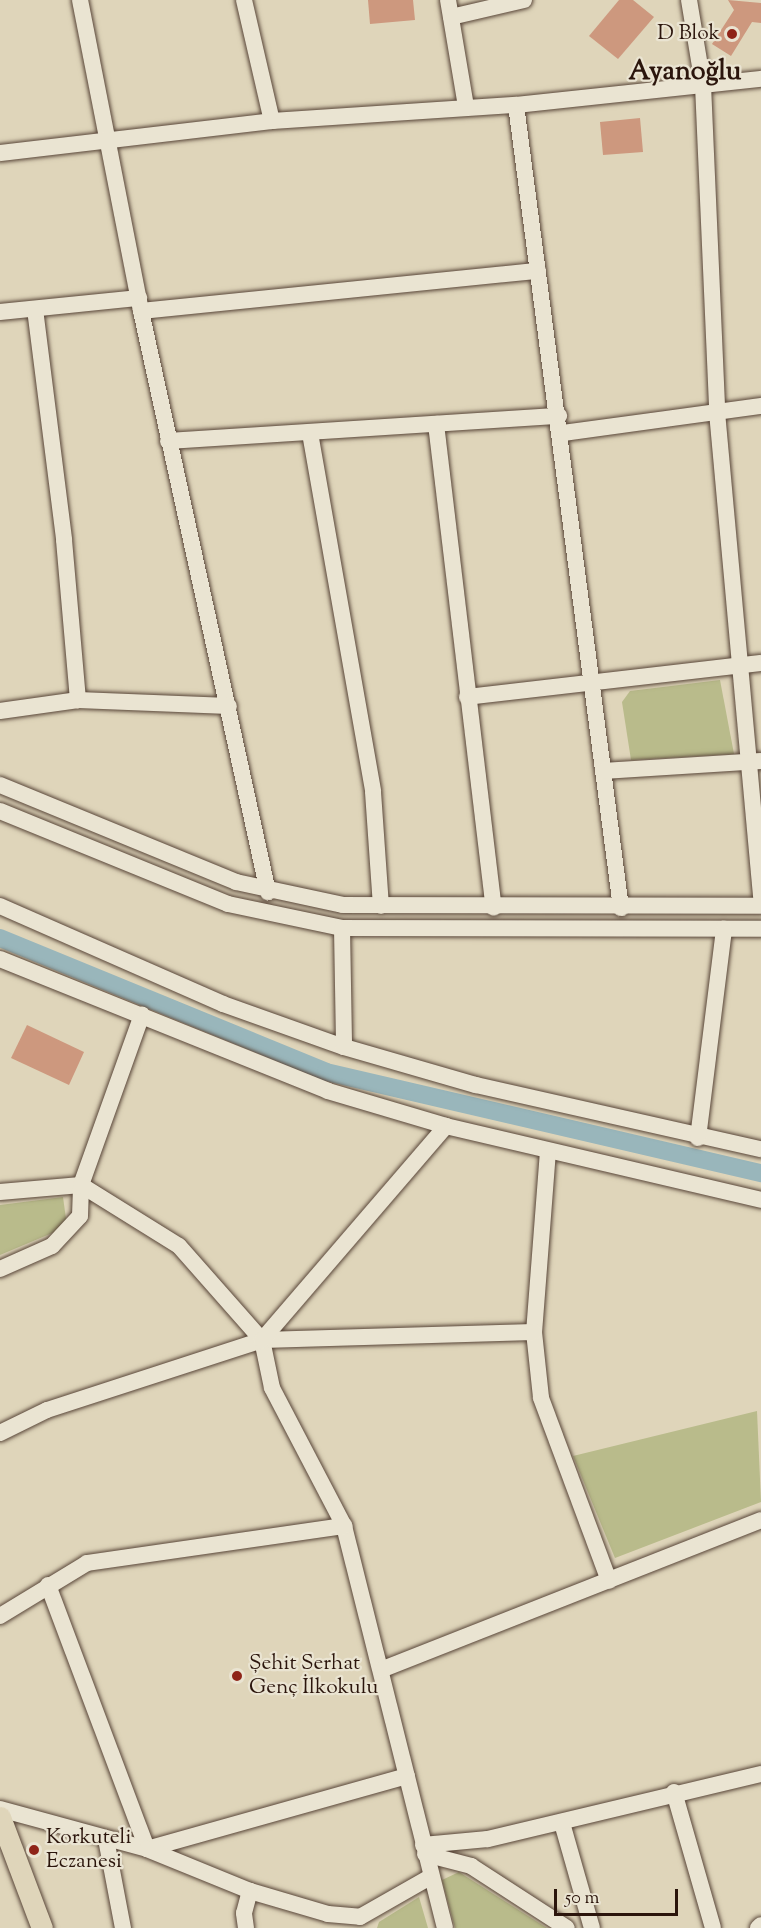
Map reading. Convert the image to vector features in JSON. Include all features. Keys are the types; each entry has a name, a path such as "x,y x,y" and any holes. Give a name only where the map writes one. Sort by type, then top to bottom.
{"main road":[{"path":"0,1817 42,1928"}],"street":[{"path":"80,0 168,441 229,706 268,892"},
{"path":"244,0 272,121"},
{"path":"448,0 466,106"},
{"path":"451,17 524,0"},
{"path":"689,0 703,85 717,412 740,665 757,761 761,897"},
{"path":"0,153 272,121 466,106 516,105 761,79"},
{"path":"516,105 563,433 621,908"},
{"path":"0,312 140,304 538,271"},
{"path":"35,309 64,540 78,700"},
{"path":"563,433 761,406"},
{"path":"168,441 560,416"},
{"path":"436,424 467,698 494,908"},
{"path":"310,433 373,792 381,906"},
{"path":"467,698 592,685 761,663"},
{"path":"0,711 78,700 229,706"},
{"path":"603,771 757,761"},
{"path":"0,785 268,892 381,906 494,908 761,906"},
{"path":"0,811 228,904 342,928 761,929"},
{"path":"0,906 223,1004 344,1047 698,1138 761,1149"},
{"path":"342,928 344,1047"},
{"path":"698,1138 724,929"},
{"path":"0,959 328,1091 446,1126 761,1200"},
{"path":"0,1269 52,1246 80,1216 81,1185 142,1015"},
{"path":"262,1340 446,1126"},
{"path":"548,1151 534,1332 541,1398 609,1581"},
{"path":"0,1192 81,1185 179,1246 262,1340 272,1388 344,1526 383,1669 430,1877 445,1928"},
{"path":"0,1434 47,1410 262,1340 534,1332"},
{"path":"383,1669 761,1520"},
{"path":"0,1617 48,1585 87,1563 344,1526"},
{"path":"48,1585 147,1849"},
{"path":"424,1850 488,1839 674,1792 761,1774"},
{"path":"147,1849 407,1776"},
{"path":"674,1792 713,1928"},
{"path":"0,1809 147,1849 250,1891 363,1923 430,1877"},
{"path":"562,1822 592,1928"},
{"path":"106,1839 123,1928"},
{"path":"424,1850 471,1866 567,1928"},
{"path":"246,1928 243,1913 250,1891"}],"green space":[{"path":"720,680 734,754 631,760 622,702 630,691"},
{"path":"63,1197 66,1219 57,1231 0,1255 0,1205"},
{"path":"757,1411 761,1502 615,1558 573,1456"},
{"path":"459,1872 547,1928 455,1928 442,1880"},
{"path":"419,1897 428,1928 377,1928 379,1922"}],"building":[{"path":"368,0 413,0 415,20 370,24"},
{"path":"619,0 633,0 654,17 618,59 589,36"},
{"name":"D Blok","path":"728,0 761,3 761,23 752,22 731,56 712,44 734,10"},
{"path":"640,118 643,152 603,155 600,122"},
{"path":"27,1025 84,1052 69,1085 11,1058"}],"waterway":[{"path":"0,938 326,1072 761,1173"}],"place":[{"name":"D Blok","path":"732,34"},
{"name":"Şehit Serhat Genç İlkokulu","path":"237,1676"},
{"name":"Korkuteli Eczanesi","path":"34,1850"}],"district":[{"name":"Ayanoğlu","path":"685,73"}]}
